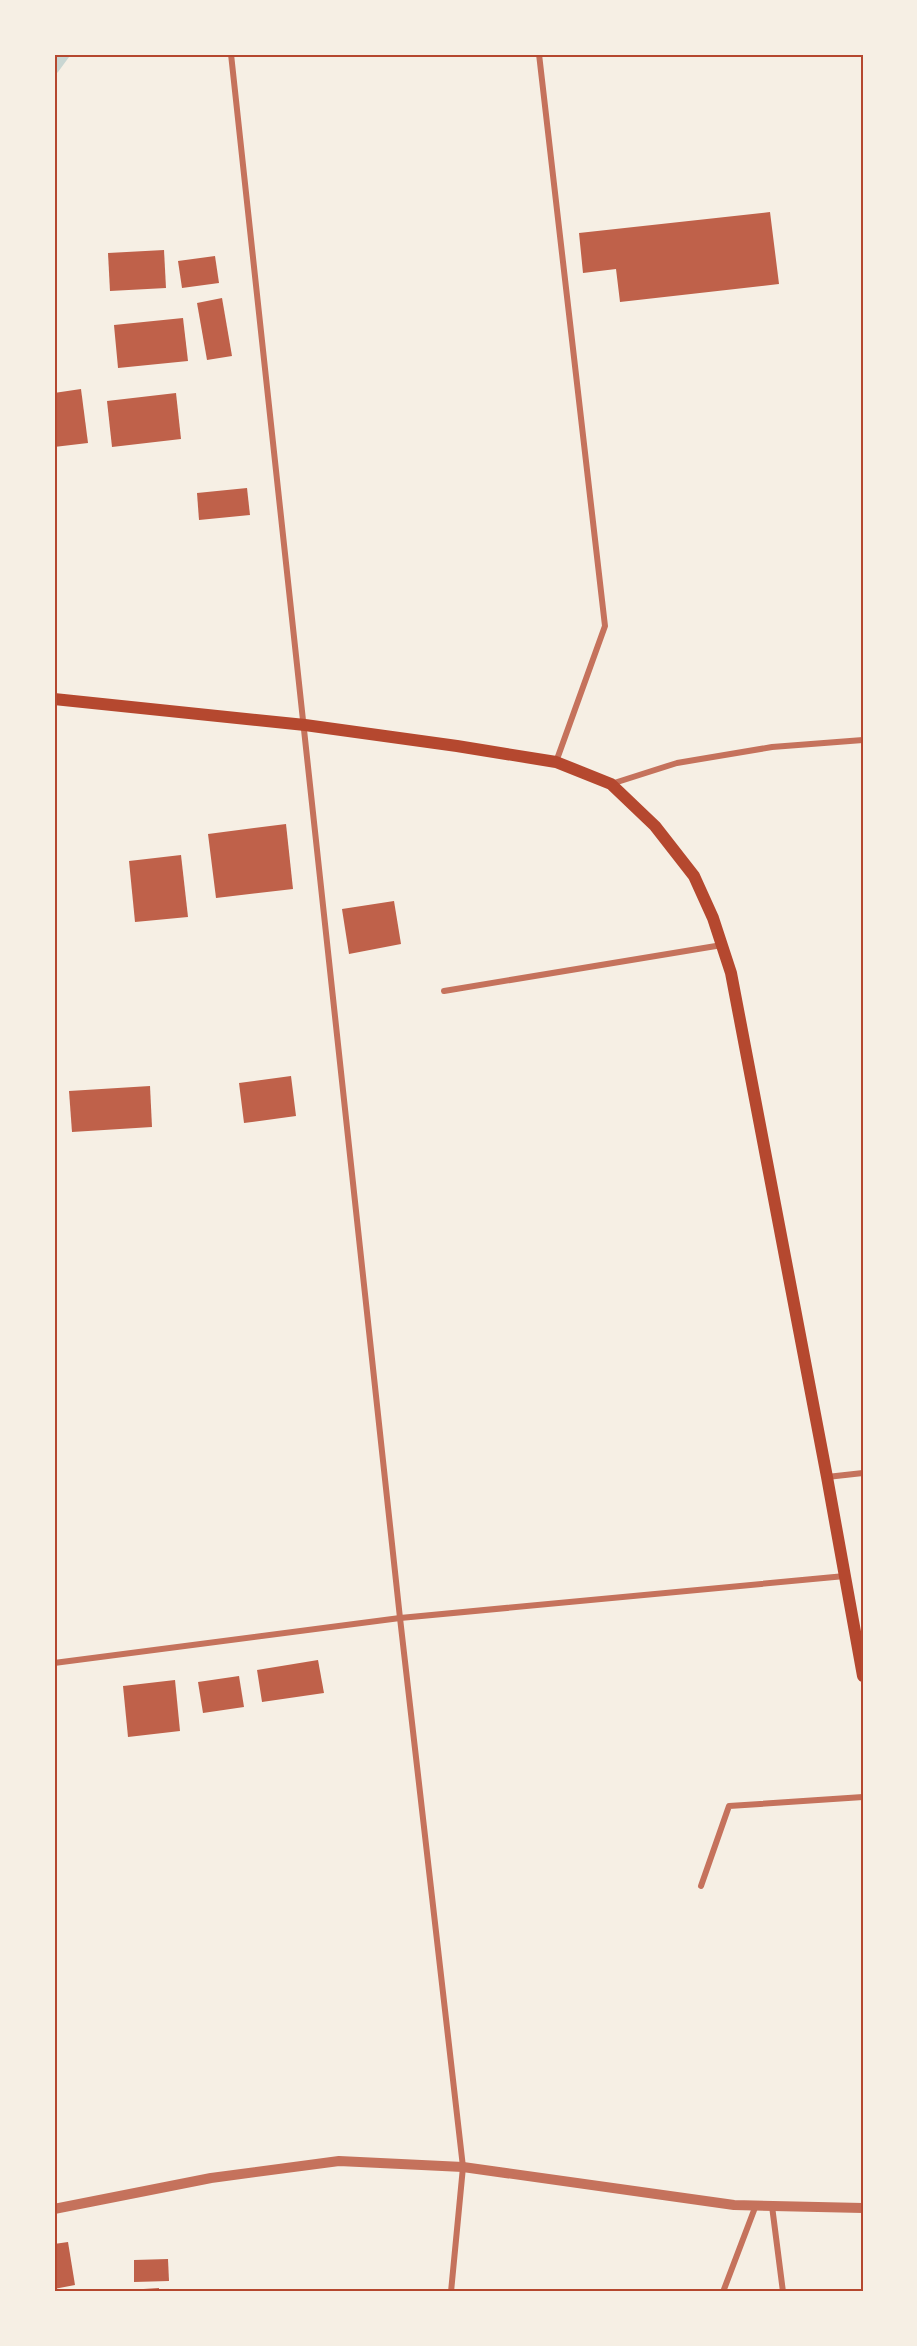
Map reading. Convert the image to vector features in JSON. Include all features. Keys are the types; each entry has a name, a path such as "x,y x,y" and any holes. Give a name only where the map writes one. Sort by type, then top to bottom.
{"main road":[{"path":"54,699 305,725 556,762 611,784 655,826 694,876 713,918 730,973 863,1676"}],"street":[{"path":"231,54 400,1618 463,2167 450,2292"},
{"path":"539,54 605,626 556,762"},
{"path":"611,784 689,761 772,747 863,740"},
{"path":"444,991 722,945"},
{"path":"827,1478 863,1473"},
{"path":"54,1663 400,1618 845,1576"},
{"path":"701,1886 729,1806 863,1797"},
{"path":"54,2209 211,2178 339,2160 463,2167 734,2205 863,2208"},
{"path":"723,2292 756,2205"},
{"path":"772,2206 783,2292"}],"building":[{"path":"770,212 779,284 620,302 616,269 583,273 579,233"},
{"path":"164,250 166,288 110,291 108,253"},
{"path":"215,256 219,283 182,288 178,261"},
{"path":"222,298 232,356 207,360 197,303"},
{"path":"183,318 188,361 118,368 114,325"},
{"path":"81,389 88,443 54,447 54,393"},
{"path":"176,393 181,439 112,447 107,401"},
{"path":"247,488 250,515 199,520 197,493"},
{"path":"286,824 293,889 216,898 208,834"},
{"path":"181,855 188,917 135,922 129,861"},
{"path":"394,901 401,944 349,954 342,909"},
{"path":"291,1076 296,1116 244,1123 239,1083"},
{"path":"150,1086 152,1127 72,1132 69,1091"},
{"path":"318,1660 324,1693 262,1702 257,1670"},
{"path":"239,1676 244,1707 203,1713 198,1682"},
{"path":"175,1680 180,1731 128,1737 123,1686"},
{"path":"68,2242 75,2285 54,2289 54,2244"},
{"path":"168,2259 169,2281 134,2282 134,2260"},
{"path":"159,2288 159,2292 128,2292 128,2290"}],"waterway":[{"path":"54,69 65,54"}]}
